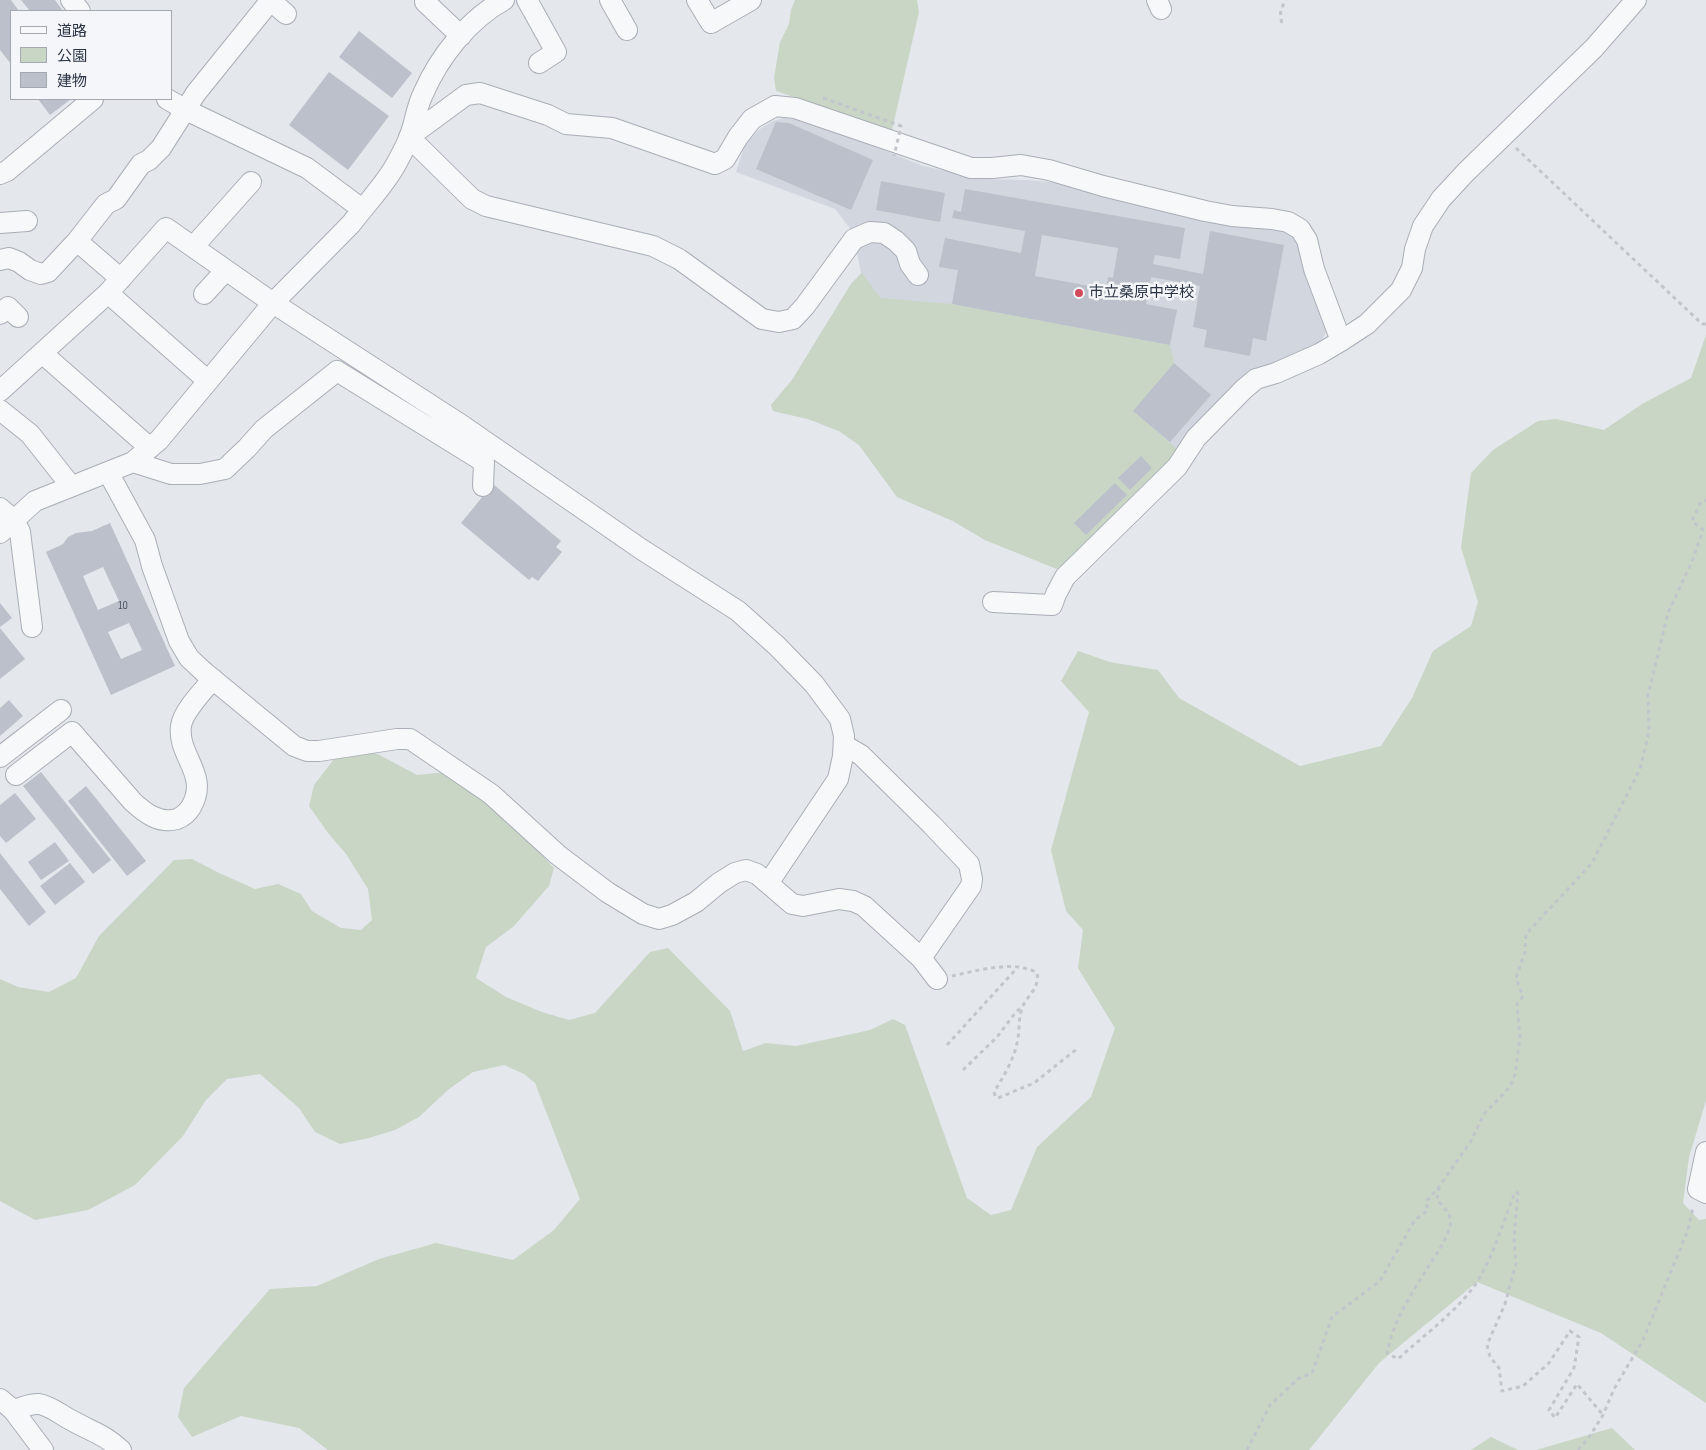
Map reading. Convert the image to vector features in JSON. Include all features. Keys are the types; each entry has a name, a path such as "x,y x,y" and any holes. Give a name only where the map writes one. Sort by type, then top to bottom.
{"street":[{"path":"70,0 79,10"},
{"path":"0,260 9,258 40,274 48,272 78,241 106,204 116,199 141,164 149,160 161,148 196,93 226,69 271,0 286,14"},
{"path":"32,627 22,543 5,520 35,501 133,462 159,440 273,303 351,224 362,209 377,194 409,137 422,95 435,71 461,36 483,15 504,0"},
{"path":"527,0 556,52 539,63"},
{"path":"610,0 628,30"},
{"path":"697,0 711,23 750,0"},
{"path":"993,602 1052,605 1065,577 1177,467 1196,438 1244,389 1256,379 1319,354 1367,324 1401,290 1412,268 1415,249 1423,226 1432,212 1466,172 1594,48 1636,0"},
{"path":"425,2 461,36"},
{"path":"409,137 466,94 480,93 548,115 566,124 612,128 715,164 725,159 738,137 752,119 775,106 795,108 971,168 1021,165 1232,216 1288,222 1300,229 1307,240 1314,269 1341,342"},
{"path":"0,174 13,166 92,100"},
{"path":"169,100 307,168 362,209"},
{"path":"409,137 472,199 486,206 653,246 679,259 762,319 779,322 793,318 805,306 854,239 870,232 884,232 896,241 906,251 910,264 918,275"},
{"path":"193,247 250,182"},
{"path":"0,223 27,221"},
{"path":"0,391 114,286 166,228 273,303 463,426 641,550 738,611 777,646 814,684 840,718 844,736 844,756 838,779 768,882"},
{"path":"78,241 114,286 208,381"},
{"path":"204,294 226,270"},
{"path":"42,353 150,448"},
{"path":"133,462 171,474 200,474 225,468 247,448 264,428 337,370 484,462 483,486"},
{"path":"0,410 30,434 70,486"},
{"path":"108,472 145,540 178,641 189,658 294,746 307,751 319,751 397,739 410,739 491,794 558,854 607,892 643,914 659,919 672,915 696,902 719,883 735,873 746,870 757,874 768,882 792,904 804,906 839,899 853,901 864,906 921,958 937,979"},
{"path":"16,776 72,732 142,810 153,818 167,821 179,818 188,811 196,799 197,786 196,774 183,743 181,727 186,713 213,679"},
{"path":"0,757 62,710"},
{"path":"844,745 861,755 932,824 969,864 972,879 971,886 921,958"},
{"path":"1702,1191 1706,1152"},
{"path":"6,1405 38,1404 47,1406 83,1427 96,1431 113,1442 121,1450"},
{"path":"6,1405 43,1450"}],"path":[{"path":"1282,23 1279,16 1286,0"},
{"path":"823,98 901,126 894,156"},
{"path":"1504,136 1702,324 1706,324"},
{"path":"1247,1450 1270,1405 1298,1379 1312,1373 1332,1317 1380,1281 1415,1220 1428,1210 1426,1202 1440,1186 1471,1141 1484,1114 1510,1087 1515,1074 1520,1038 1517,1004 1523,996 1516,978 1525,952 1526,934 1592,862 1640,769 1649,731 1648,695 1668,613 1704,531 1692,521 1701,502 1706,500"},
{"path":"937,979 1002,966 1030,968 1037,973 1038,980 1035,988 1022,1007 996,1037 963,1070"},
{"path":"947,1045 1017,968"},
{"path":"1022,1007 1017,1043 1009,1068 994,1092 995,1096 998,1098 1034,1083 1078,1048"},
{"path":"1440,1186 1437,1200 1448,1211 1451,1225 1436,1254 1408,1299 1390,1336 1387,1353 1398,1358 1462,1301 1480,1278 1494,1249 1515,1192 1518,1193 1514,1239 1516,1263 1505,1304 1487,1345 1490,1357 1499,1368 1502,1391 1523,1386 1549,1363 1570,1331 1579,1337 1574,1368 1549,1410 1556,1418 1577,1384 1603,1415"},
{"path":"1578,1450 1588,1440 1603,1415 1614,1389 1643,1340 1702,1191"}],"shaded area":[{"path":"784,118 794,119 857,139 923,166 982,179 1060,183 1287,229 1299,243 1328,323 1326,332 1314,349 1272,368 1057,569 985,540 953,521 897,497 859,445 839,431 808,419 773,411 771,405 792,380 851,284 861,273 853,232 835,209 736,172 744,148 750,139 760,129 773,121"}],"green space":[{"path":"795,0 917,0 919,12 892,130 776,91 774,78 780,42 789,24"},
{"path":"862,273 880,298 952,304 1170,345 1174,363 1134,411 1179,451 1087,545 1057,569 985,540 953,521 897,497 859,445 839,431 808,419 773,411 771,405 792,380 851,284"},
{"path":"1706,335 1706,1101 1689,1157 1683,1203 1699,1220 1706,1219 1706,1403 1601,1333 1477,1282 1379,1363 1309,1450 328,1450 299,1428 241,1416 192,1437 178,1417 184,1388 270,1289 317,1286 379,1259 436,1243 513,1260 554,1230 580,1199 535,1083 524,1074 504,1065 473,1072 449,1089 419,1117 395,1130 340,1144 315,1132 299,1108 260,1074 227,1079 206,1100 183,1136 135,1185 88,1210 35,1220 0,1201 0,979 18,987 49,992 76,978 99,936 174,860 192,859 255,889 278,884 301,894 312,911 341,928 361,930 372,920 368,889 346,854 309,806 314,785 335,758 372,751 417,775 446,772 503,815 554,868 549,886 514,926 486,947 476,978 506,997 542,1012 569,1020 595,1013 650,952 668,948 730,1011 743,1051 766,1043 796,1046 870,1030 893,1019 905,1025 967,1198 991,1215 1011,1210 1037,1147 1091,1097 1115,1028 1078,968 1083,930 1066,911 1051,850 1089,712 1061,681 1078,651 1110,662 1158,670 1179,698 1300,766 1381,746 1412,698 1433,651 1471,626 1478,602 1461,548 1471,473 1493,450 1538,421 1556,419 1604,430 1642,404 1691,378"},
{"path":"1612,1428 1635,1450 1536,1450"},
{"path":"1491,1437 1518,1450 1471,1450"}],"building":[{"path":"0,0 11,0 18,10 10,10 10,63 0,50"},
{"path":"21,0 55,0 62,10 29,10"},
{"path":"359,31 412,73 392,98 339,57"},
{"path":"329,72 389,116 348,170 289,125"},
{"path":"39,100 70,100 50,115"},
{"path":"776,122 789,123 873,160 851,210 756,169"},
{"path":"881,181 945,193 940,222 876,210"},
{"path":"965,189 1185,228 1180,259 1155,255 1153,264 1203,274 1210,231 1284,245 1266,341 1253,338 1250,356 1204,347 1207,330 1193,327 1200,286 1151,277 1146,304 1177,310 1170,345 952,304 958,270 939,267 945,238 1021,253 1025,231 952,218 954,210 961,212","holes":["1042,235 1118,248 1113,278 1108,277 1106,289 1035,276"]},
{"path":"1174,363 1211,395 1170,442 1133,411"},
{"path":"1141,456 1152,468 1130,490 1118,478"},
{"path":"1115,483 1127,495 1086,535 1074,523"},
{"path":"493,484 561,541 556,547 562,552 538,581 532,577 529,580 461,523"},
{"path":"110,523 175,666 111,695 46,552 63,544 68,537 76,533 92,531","holes":["103,567 119,601 98,610 83,576","129,623 142,650 121,659 108,632"]},
{"path":"0,603 12,618 0,627"},
{"path":"0,628 25,659 0,679"},
{"path":"9,700 23,716 0,736 0,708"},
{"path":"41,772 111,860 93,874 23,786"},
{"path":"86,786 146,861 127,876 68,801"},
{"path":"15,793 36,819 6,843 0,836 0,805"},
{"path":"55,842 69,861 41,880 28,862"},
{"path":"0,853 46,912 29,926 0,889"},
{"path":"70,863 85,882 55,905 40,886"}],"place":[{"name":"市立桑原中学校","path":"1079,293"}]}
